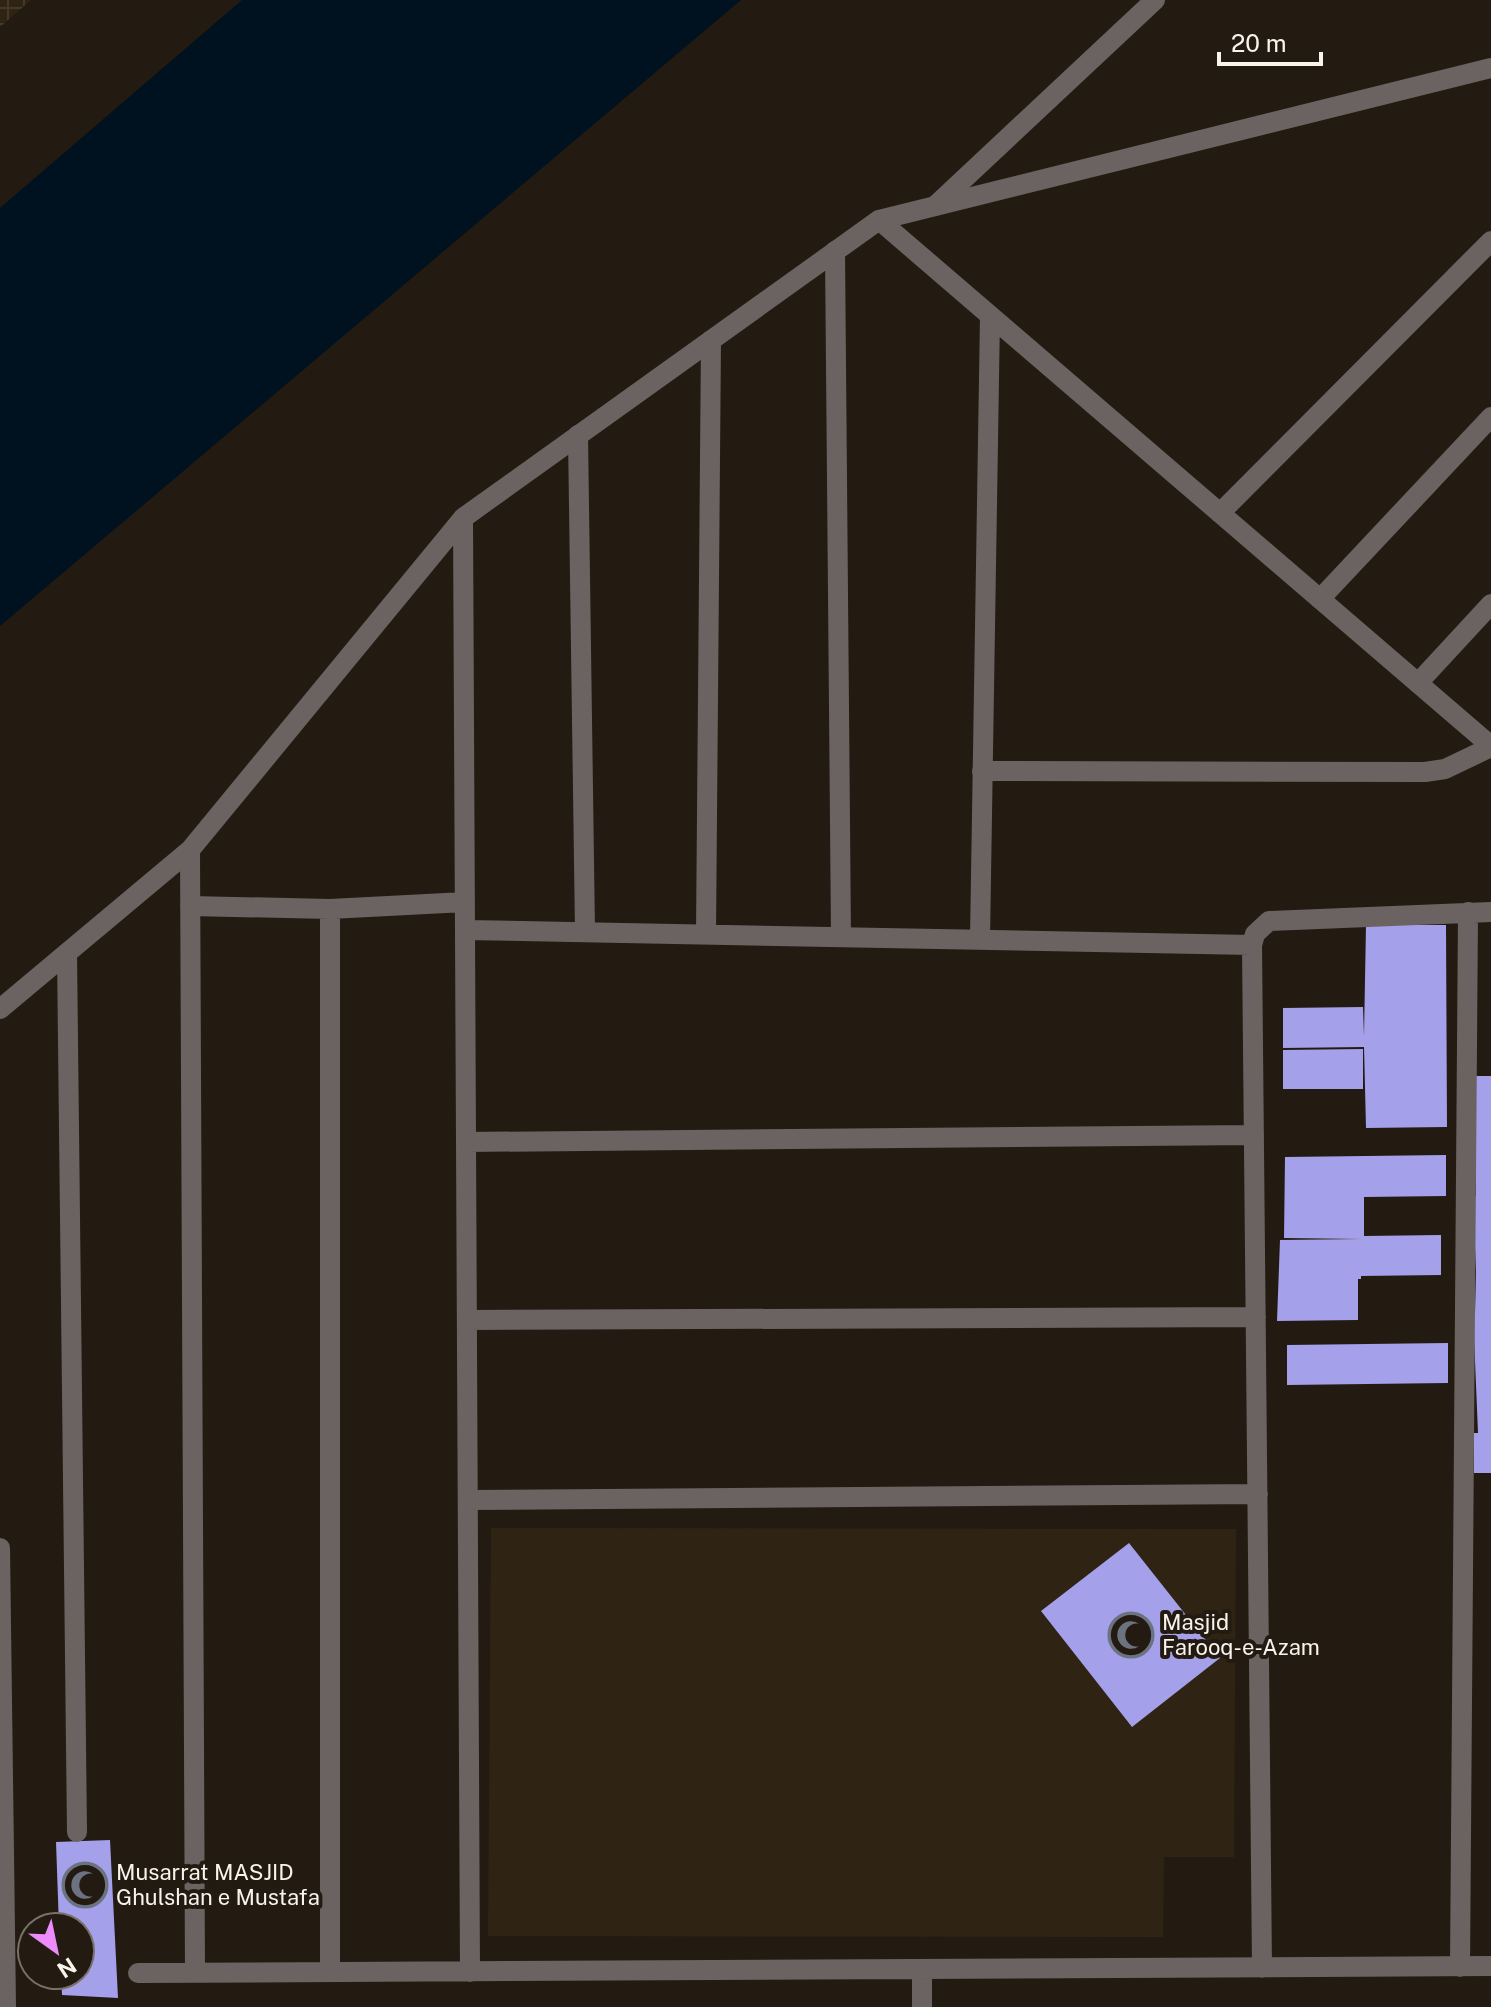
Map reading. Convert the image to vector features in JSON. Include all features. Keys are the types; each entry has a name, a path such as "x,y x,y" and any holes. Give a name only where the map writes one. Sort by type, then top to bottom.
{"street":[{"path":"935,206 1155,0"},
{"path":"0,1009 190,850 463,518 879,220 1491,68"},
{"path":"879,220 1491,746 1445,769 1425,772 982,771"},
{"path":"1220,513 1491,241"},
{"path":"835,251 841,937"},
{"path":"980,939 990,316"},
{"path":"706,934 711,340"},
{"path":"1320,599 1491,417"},
{"path":"578,435 585,932"},
{"path":"463,518 470,1972"},
{"path":"1418,683 1491,604"},
{"path":"190,850 195,1973"},
{"path":"190,906 330,909 465,902"},
{"path":"330,909 330,1972"},
{"path":"1460,1967 1468,912"},
{"path":"1262,1968 1252,945 1260,927 1269,921 1491,912"},
{"path":"465,930 1252,945"},
{"path":"67,953 77,1832"},
{"path":"466,1142 1254,1135"},
{"path":"467,1320 1256,1317"},
{"path":"468,1500 1258,1494"},
{"path":"0,1548 6,2007"},
{"path":"138,1973 1491,1966"},
{"path":"922,1969 922,2007"}],"shaded area":[{"path":"0,0 31,0 0,27"},
{"path":"491,1528 1236,1529 1234,1857 1164,1857 1163,1937 488,1936"}],"water":[{"path":"242,0 741,0 0,626 0,208"}],"building":[{"path":"1366,925 1446,925 1447,1127 1366,1128 1364,1047 1283,1048 1283,1008 1363,1007 1364,1036"},
{"path":"1363,1049 1363,1089 1283,1089 1283,1050"},
{"path":"1476,1076 1491,1076 1491,1473 1474,1473 1474,1433 1478,1433 1473,1313 1476,1272 1473,1196 1476,1196"},
{"path":"1446,1155 1446,1196 1364,1197 1364,1236 1441,1235 1441,1275 1361,1276 1358,1279 1358,1320 1277,1321 1280,1240 1361,1239 1284,1238 1285,1157"},
{"path":"1448,1343 1448,1383 1287,1385 1287,1345"},
{"name":"Masjid Farooq-e-Azam","path":"1129,1543 1220,1658 1132,1727 1041,1611"},
{"name":"Musarrat MASJID Ghulshan e Mustafa","path":"110,1840 118,1998 62,1995 62,1991 96,1991 96,1911 58,1911 56,1842"}],"place":[{"name":"Masjid Farooq-e-Azam","path":"1131,1635"},
{"name":"Musarrat MASJID Ghulshan e Mustafa","path":"85,1885"}]}
